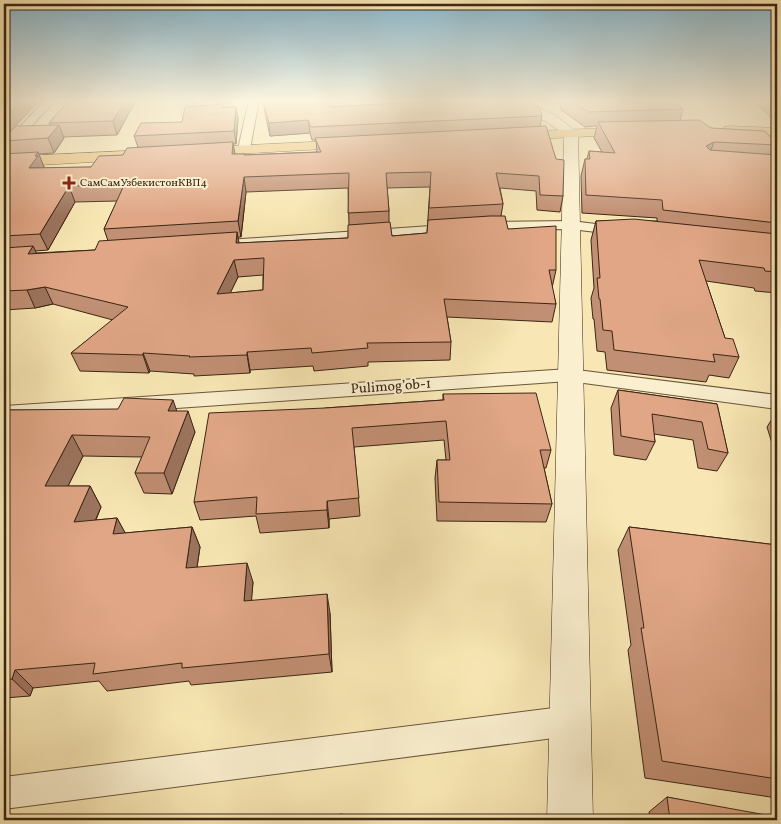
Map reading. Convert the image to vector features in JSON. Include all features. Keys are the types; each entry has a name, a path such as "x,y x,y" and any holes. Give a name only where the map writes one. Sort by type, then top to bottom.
{"main road":[{"path":"4,162 372,143"}],"street":[{"path":"4,150 15,138"},
{"path":"244,149 246,138"},
{"path":"570,820 569,375 571,138"},
{"path":"201,246 488,226 571,225 640,233"},
{"name":"Pulimog’ob-1","path":"4,412 569,375 777,402"},
{"path":"4,793 569,721"}],"building":[{"path":"4,138 41,138 4,141"},
{"path":"315,138 550,138 556,159 564,160 563,196 540,195 539,176 496,173 503,204 429,208 431,172 386,173 389,211 348,213 349,173 244,177 238,221 104,229 124,185 69,186 40,234 4,236 4,154 38,152 35,156 38,156 29,168 91,167 99,156 123,155 127,148 233,142 232,154 321,152"},
{"path":"607,138 771,138 777,145 714,142 706,146 710,150 777,155 777,223 663,210 662,200 586,195 585,159 590,159 589,151 615,153"},
{"path":"505,216 508,229 556,226 556,270 549,270 556,304 444,299 451,342 367,343 368,348 312,353 311,348 247,352 247,355 189,357 143,353 143,355 71,353 128,307 45,287 4,291 4,248 33,246 28,254 95,250 99,241 237,232 236,243 348,238 348,225 390,222 392,236 427,233 428,220","holes":["264,258 263,290 217,294 234,260"]},
{"path":"634,219 777,234 777,272 765,271 764,268 699,260 725,338 733,339 739,357 713,354 715,362 614,350 612,331 603,330 597,278 600,278 596,221"},
{"path":"618,390 717,404 728,453 708,449 702,422 652,414 655,442 621,436"},
{"path":"536,393 551,450 540,450 552,504 439,502 437,460 450,460 446,421 352,428 359,498 327,501 327,510 256,514 257,497 194,502 209,413 444,400 443,394"},
{"path":"124,398 173,400 168,411 188,411 164,473 135,473 150,437 72,435 45,486 90,486 74,522 117,518 113,534 192,527 186,568 247,563 244,601 327,594 329,654 182,668 182,663 93,674 95,663 15,670 12,679 4,680 4,410 118,409"},
{"path":"629,527 777,545 777,779 662,761 641,628 644,628"},
{"path":"667,797 777,817 777,820 670,820"},
{"path":"343,814 343,820 285,820"}],"place":[{"name":"СамСамУзбекистонКВП4","path":"69,183"}]}
